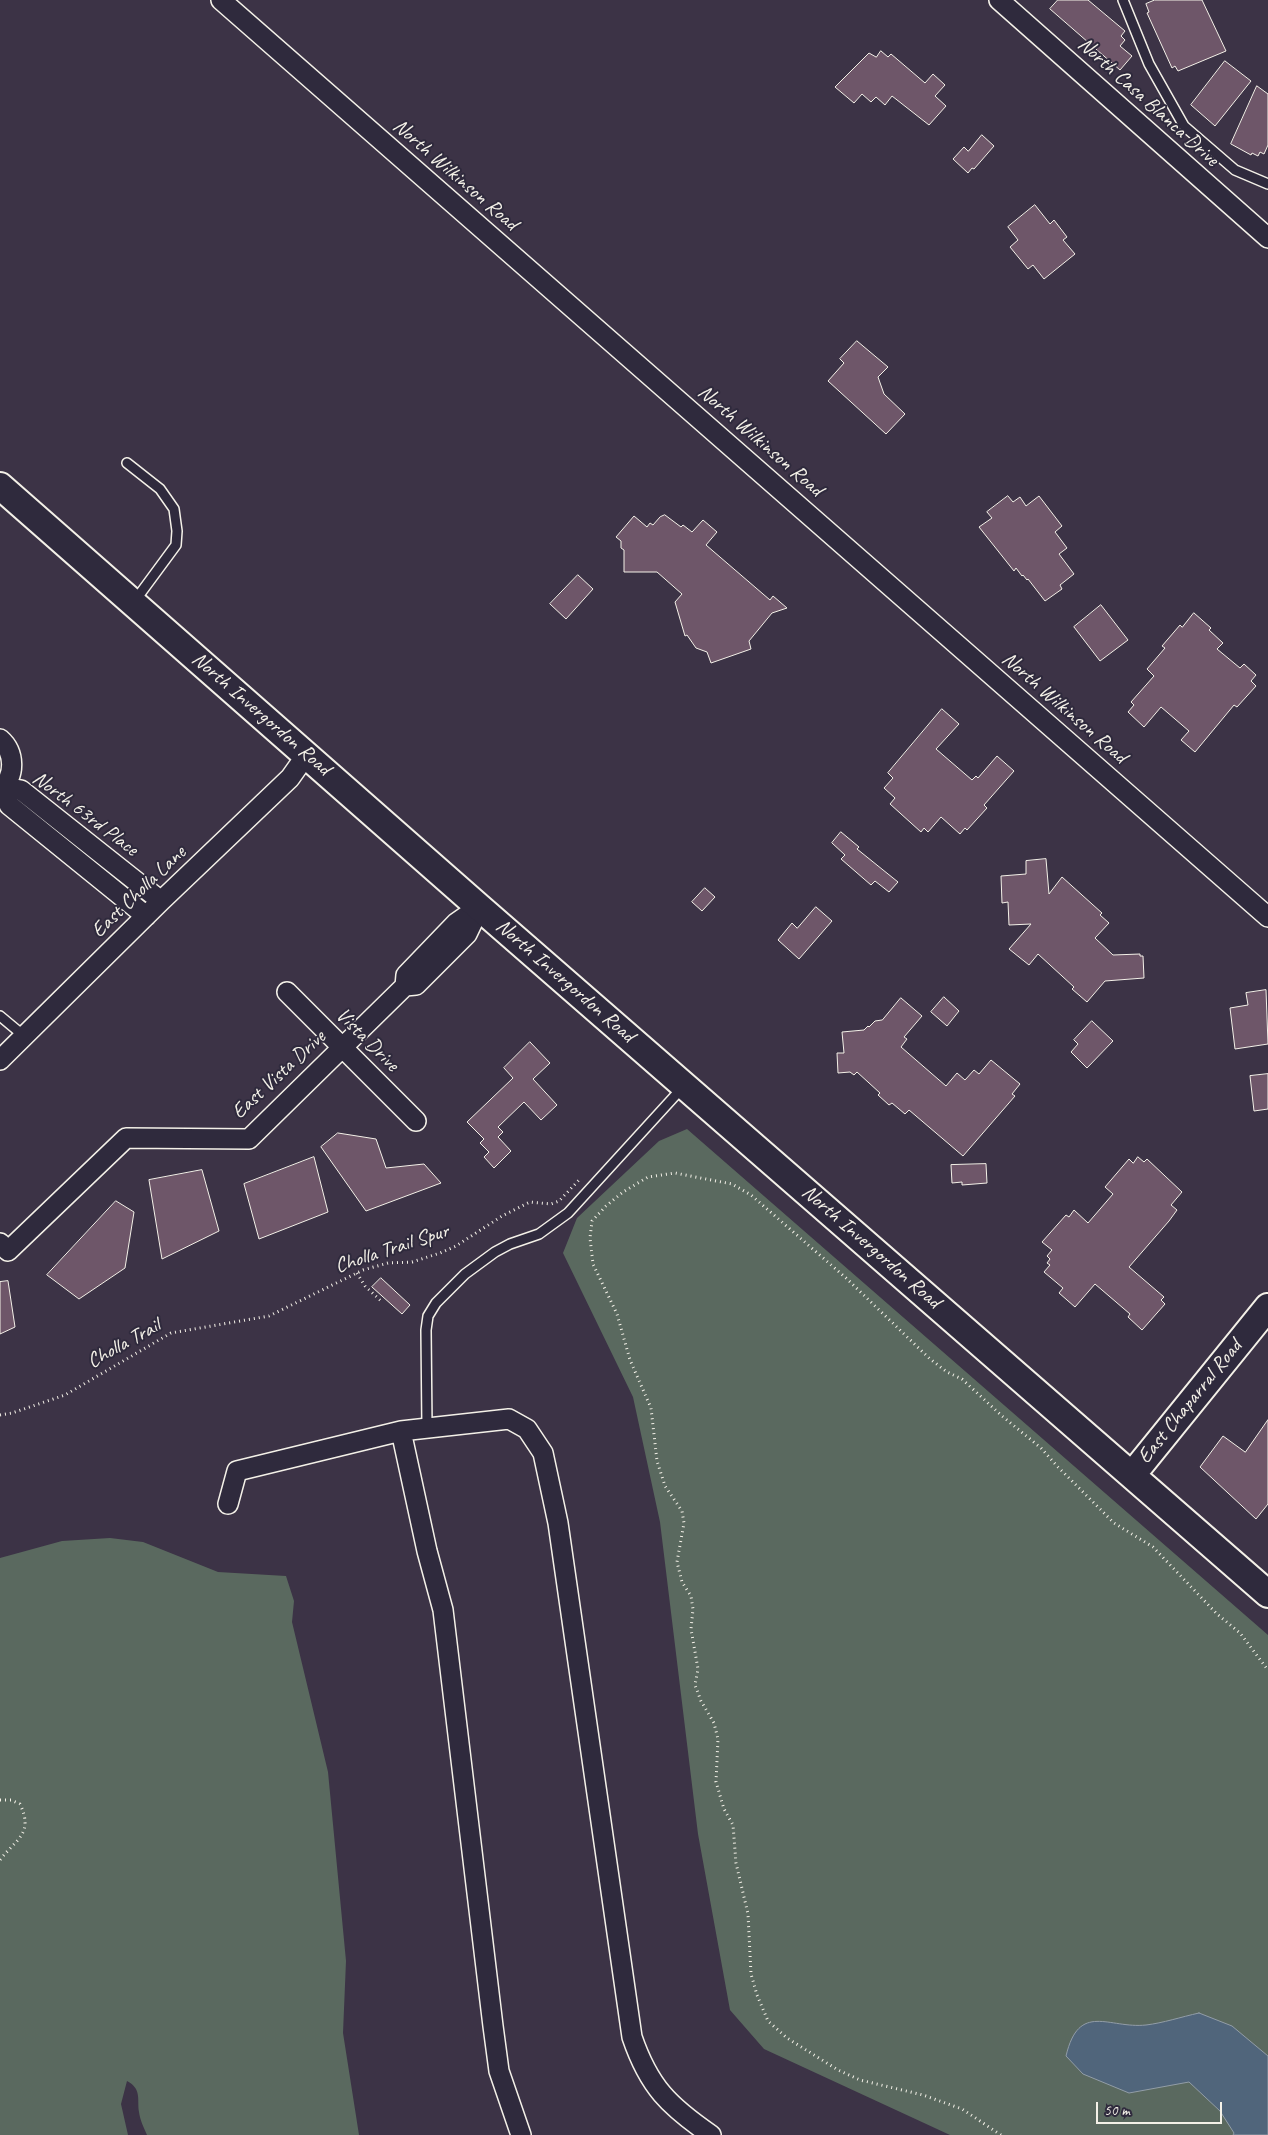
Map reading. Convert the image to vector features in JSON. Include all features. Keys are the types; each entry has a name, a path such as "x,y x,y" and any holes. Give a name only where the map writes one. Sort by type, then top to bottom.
{"street":[{"name":"North Wilkinson Road","path":"221,0 1268,917"},
{"name":"North Casa Blanca Drive","path":"999,0 1268,238"},
{"name":"North Invergordon Road","path":"0,486 480,908 1268,1594"},
{"name":"North 63rd Place","path":"0,739 10,753 12,765 10,776 2,788"},
{"name":"East Cholla Lane","path":"0,1060 161,901 290,778 307,754"},
{"name":"North 63rd Place","path":"2,788 20,790 161,901"},
{"name":"North 63rd Place","path":"2,788 9,805 146,916"},
{"name":"East Vista Drive","path":"0,1242 8,1251 126,1138 249,1139 405,986 416,985 467,934 480,908"},
{"name":"Vista Drive","path":"287,992 416,1120"},
{"name":"East Chaparral Road","path":"1132,1475 1268,1306"},
{"path":"228,1504 237,1471 401,1431 509,1419 527,1429 543,1453 559,1533 632,2037 641,2063 661,2093 681,2114 711,2135"},
{"path":"401,1431 427,1551 443,1610 499,2071 521,2135"}],"lane":[{"path":"1123,0 1149,64 1184,126 1235,170 1268,184"},
{"path":"127,464 160,489 174,509 177,531 176,545 134,602"},
{"path":"0,1016 24,1036"},
{"path":"427,1428 426,1330 428,1316 436,1303 479,1262 510,1244 539,1234 568,1213 684,1085"}],"path":[{"path":"1001,2135 962,2109 923,2095 860,2080 838,2070 787,2038 768,2021 757,1995 751,1974 748,1914 736,1863 733,1825 724,1809 716,1782 718,1739 714,1723 700,1701 695,1685 698,1669 691,1629 693,1609 691,1596 682,1582 677,1562 684,1523 682,1511 665,1486 657,1461 651,1408 630,1360 617,1314 593,1264 590,1238 592,1221 623,1192 648,1177 675,1174 711,1180 732,1184 751,1195 846,1278 900,1329 919,1350 947,1372 962,1379 1002,1416 1041,1448 1114,1523 1153,1547 1217,1614 1240,1633 1268,1670"},
{"name":"Cholla Trail Spur","path":"322,1290 357,1273 388,1263 412,1262 448,1250 502,1216 530,1202 551,1204 559,1201 582,1177"},
{"path":"357,1273 365,1286 381,1301"},
{"name":"Cholla Trail","path":"0,1414 12,1413 64,1395 171,1333 269,1316 322,1290"},
{"path":"0,1800 11,1800 20,1804 26,1823 23,1836 0,1860"}],"green space":[{"path":"687,1129 1268,1635 1268,2135 950,2135 764,2049 730,2010 698,1834 660,1522 633,1397 563,1253 577,1218 659,1141"},
{"path":"110,1538 143,1542 218,1572 286,1576 294,1601 292,1622 328,1772 346,1961 343,2033 359,2135 147,2135 142,2124 137,2091 127,2081 121,2104 128,2135 0,2135 0,1558 62,1541"}],"water":[{"path":"1199,2013 1232,2026 1268,2056 1268,2135 1233,2135 1234,2133 1220,2111 1189,2082 1129,2093 1083,2074 1066,2056 1072,2039 1079,2029 1087,2023 1097,2021 1146,2025"}],"building":[{"path":"1058,0 1088,0 1125,31 1121,36 1125,40 1120,46 1132,56 1120,70 1050,9"},
{"path":"1155,0 1202,0 1226,51 1178,71 1175,66 1172,68 1147,13 1149,12 1146,4"},
{"path":"881,51 888,57 891,54 925,83 933,74 945,85 935,96 946,106 929,125 892,96 885,105 876,97 871,102 862,94 854,103 835,87 869,53 876,57"},
{"path":"1225,61 1251,81 1215,126 1191,105"},
{"path":"1257,86 1268,94 1268,145 1264,154 1260,152 1258,156 1252,153 1251,155 1231,144"},
{"path":"982,135 994,146 974,169 972,168 968,173 953,159 964,147 968,151"},
{"path":"1035,205 1050,224 1054,220 1067,237 1063,240 1075,254 1044,279 1033,265 1028,269 1010,247 1018,240 1008,227"},
{"path":"857,341 888,367 878,377 884,394 905,414 886,434 828,381 844,363 840,359"},
{"path":"1008,496 1013,502 1020,497 1026,506 1039,496 1062,526 1055,532 1067,548 1059,554 1074,574 1060,585 1062,589 1045,601 1028,579 1022,576 1016,568 1014,571 979,527 992,518 987,512"},
{"path":"665,515 681,527 683,525 692,532 703,520 717,532 706,545 770,600 773,596 787,608 772,613 749,641 751,649 711,663 707,652 696,648 687,635 685,636 675,602 682,594 657,572 624,572 624,550 621,548 621,541 616,537 634,516 647,527 650,523 653,525 660,517"},
{"path":"578,575 593,589 566,619 550,604"},
{"path":"1101,605 1128,640 1100,661 1074,627"},
{"path":"1194,613 1211,628 1209,630 1223,643 1217,649 1240,668 1244,664 1256,675 1251,681 1256,686 1237,707 1234,705 1195,752 1181,740 1189,731 1161,707 1144,727 1128,712 1134,705 1131,702 1154,676 1147,669 1165,648 1162,646 1180,625 1182,627"},
{"path":"942,709 959,724 936,749 972,780 976,776 978,778 997,756 1014,771 984,805 987,808 967,830 965,828 960,834 941,817 928,832 924,828 921,832 890,804 895,798 884,788 893,778 888,773"},
{"path":"841,832 859,847 857,849 898,882 889,892 875,881 871,885 841,859 845,855 832,843"},
{"path":"1046,859 1049,894 1062,877 1102,913 1100,915 1109,923 1095,938 1113,955 1140,954 1140,956 1143,956 1144,978 1105,981 1087,1002 1072,989 1074,987 1038,954 1029,965 1009,949 1031,924 1009,925 1008,902 1002,903 1001,876 1026,874 1026,861"},
{"path":"705,888 715,897 702,911 692,902"},
{"path":"816,907 832,921 799,959 778,940 792,923 797,928"},
{"path":"1266,990 1268,1044 1235,1049 1230,1008 1248,1005 1246,993"},
{"path":"944,997 959,1011 947,1026 931,1012"},
{"path":"901,998 922,1016 904,1037 907,1039 901,1047 946,1086 957,1073 965,1080 974,1070 979,1074 991,1060 1020,1084 1012,1094 1015,1096 963,1156 909,1110 905,1114 892,1103 889,1105 878,1095 880,1093 857,1072 854,1075 850,1072 838,1073 837,1053 844,1053 842,1032 864,1030 875,1021 882,1020"},
{"path":"1092,1021 1113,1041 1087,1068 1071,1052 1078,1044 1074,1040"},
{"path":"530,1042 550,1063 533,1079 557,1105 541,1120 524,1102 498,1127 503,1132 498,1137 511,1151 494,1168 484,1157 489,1152 480,1143 484,1139 467,1122 513,1078 504,1068"},
{"path":"1268,1074 1268,1109 1254,1111 1250,1076"},
{"path":"338,1133 376,1139 386,1168 424,1164 441,1183 366,1211 321,1147"},
{"path":"314,1157 328,1212 259,1239 244,1184"},
{"path":"1138,1157 1144,1162 1147,1159 1182,1192 1171,1205 1177,1210 1129,1267 1164,1297 1161,1300 1165,1304 1142,1330 1128,1317 1130,1314 1095,1284 1075,1307 1059,1293 1063,1288 1044,1272 1050,1265 1047,1263 1050,1259 1047,1256 1052,1250 1042,1242 1066,1215 1069,1217 1074,1210 1088,1223 1113,1194 1105,1187 1129,1159 1133,1163"},
{"path":"986,1164 987,1183 962,1185 962,1182 952,1183 951,1165"},
{"path":"202,1170 219,1231 162,1259 149,1180"},
{"path":"116,1201 134,1212 125,1268 79,1299 47,1275"},
{"path":"381,1278 410,1305 402,1314 372,1287"},
{"path":"8,1281 15,1327 0,1334 0,1282"},
{"path":"1268,1420 1268,1504 1256,1519 1200,1467 1223,1436 1245,1452"}]}
